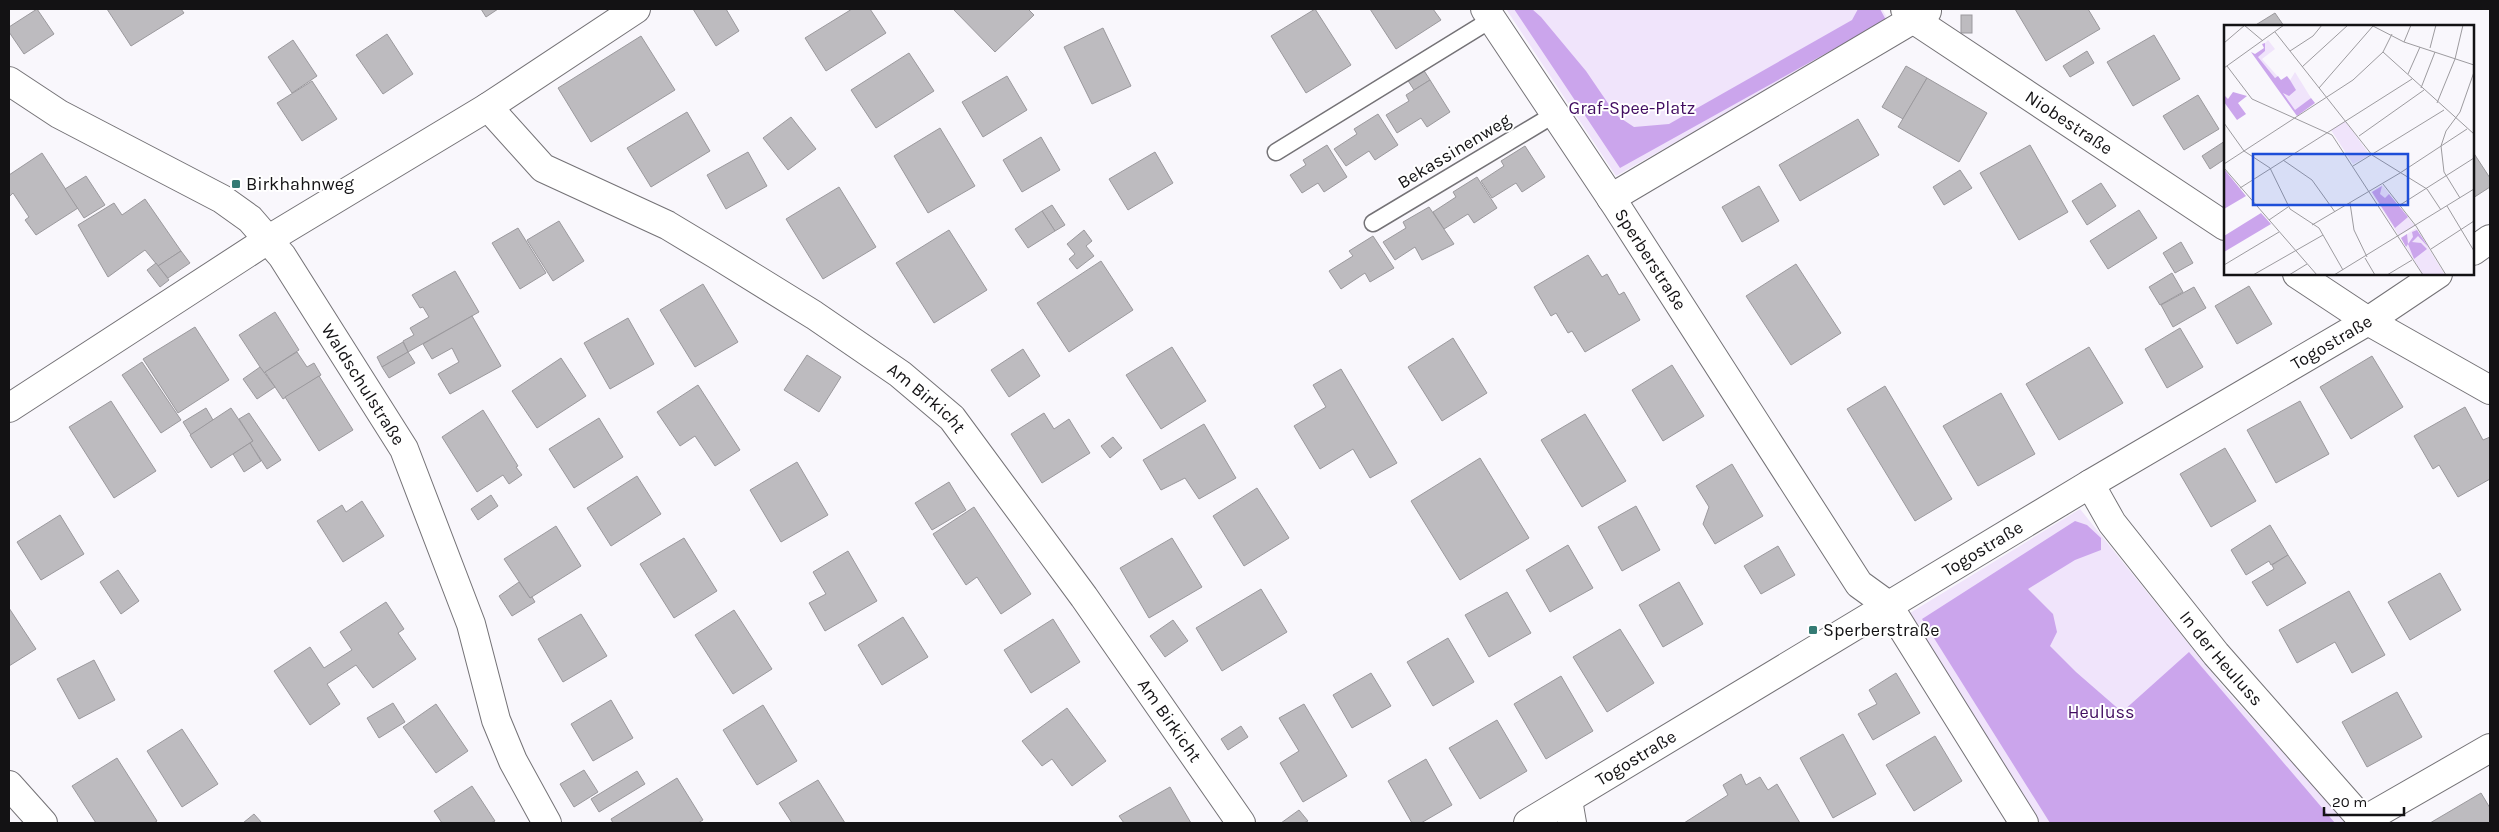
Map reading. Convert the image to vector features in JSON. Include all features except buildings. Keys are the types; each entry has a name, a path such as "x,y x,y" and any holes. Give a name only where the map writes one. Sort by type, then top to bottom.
{"street":[{"path":"9,408 269,239 488,107 636,9"},
{"path":"1611,198 1916,12"},
{"name":"Niobestraße","path":"1916,12 2224,225"},
{"name":"Sperberstraße","path":"1488,14 1611,198 1859,584 1888,605"},
{"name":"Waldschulstraße","path":"9,81 59,114 222,199 250,219 269,239 404,449 471,624 496,720 514,761 547,823"},
{"name":"Am Birkicht","path":"488,107 543,168 667,225 700,245 821,320 900,374 952,418 1084,598 1242,823"},
{"path":"2474,250 2490,239"},
{"path":"2298,275 2368,321 2490,390"},
{"name":"Togostraße","path":"1528,823 1570,812 1888,605 2368,321 2437,275"},
{"name":"In der Heuluss","path":"2090,484 2112,523 2216,654 2364,822"},
{"path":"1888,605 2024,823"},
{"path":"2364,822 2490,748"},
{"path":"9,785 43,823"}],"lane":[{"path":"1276,152 1488,14"},
{"name":"Bekassinenweg","path":"1373,223 1555,114"}],"green space":[{"name":"Graf-Spee-Platz","path":"1506,9 1882,9 1889,21 1616,176"},
{"path":"1514,9 1532,9 1541,17 1586,71 1616,115 1634,127 1669,124 1852,20 1858,9 1880,9 1886,20 1620,168"},
{"name":"Heuluss","path":"2080,509 2225,689 2348,823 2040,823 1910,613"},
{"name":"Heuluss","path":"2075,521 2087,525 2101,538 2101,550 2075,560 2028,589 2053,614 2057,632 2050,646 2076,672 2122,712 2189,652 2335,823 2050,823 1922,619"}],"place":[{"name":"Birkhahnweg","path":"236,184"},
{"name":"Sperberstraße","path":"1813,630"}]}
